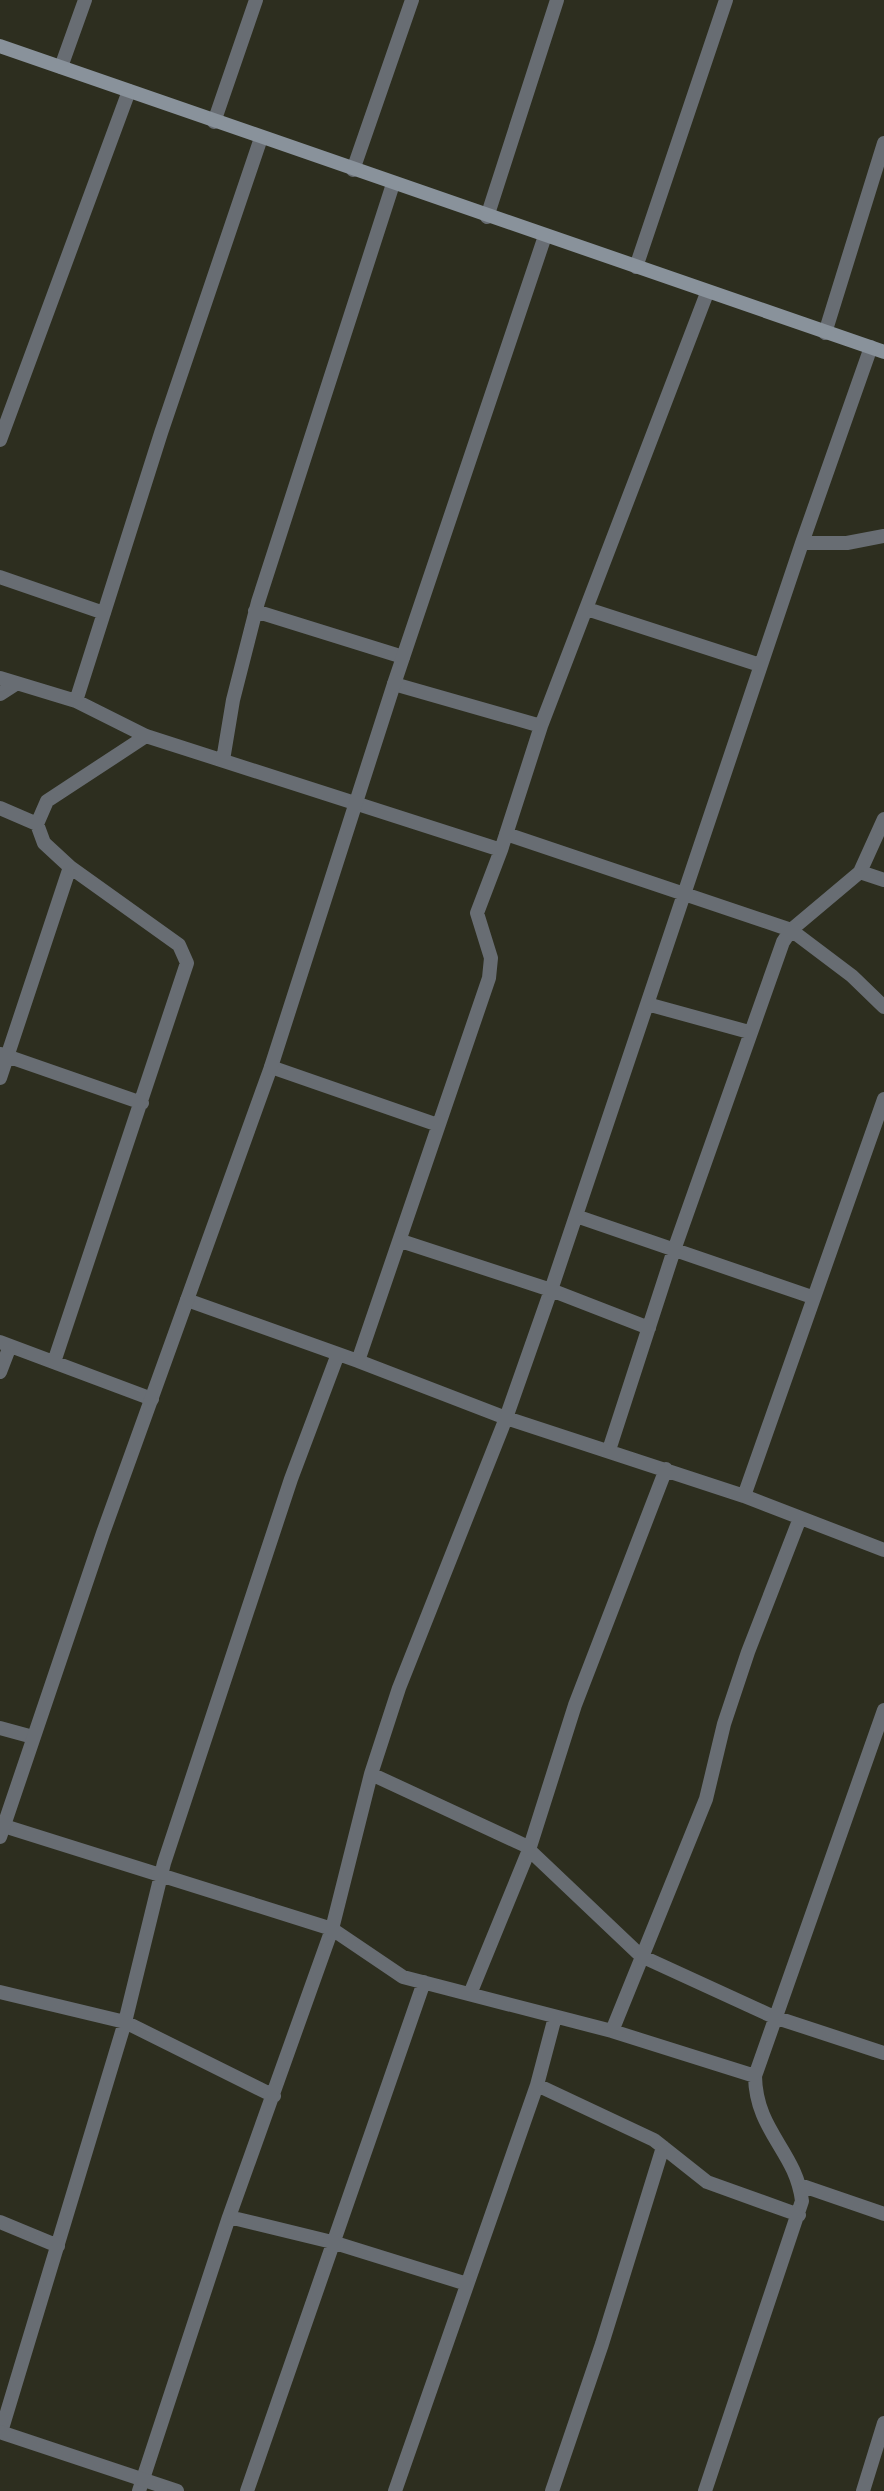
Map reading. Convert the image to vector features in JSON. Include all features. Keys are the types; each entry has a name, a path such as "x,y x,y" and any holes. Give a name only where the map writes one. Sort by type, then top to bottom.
{"main road":[{"path":"0,46 877,350"}],"street":[{"path":"61,67 85,0"},
{"path":"214,122 257,0"},
{"path":"487,217 557,0"},
{"path":"636,268 724,2"},
{"path":"353,170 408,3"},
{"path":"0,440 129,92"},
{"path":"76,701 161,433 261,138"},
{"path":"825,333 884,142"},
{"path":"223,761 233,701 255,611 393,184"},
{"path":"545,236 394,684 271,1067 2,1831 332,1928 392,1971 424,1982 612,2031 755,2076"},
{"path":"358,1361 489,978 491,958 477,913 501,850 541,726 707,293"},
{"path":"142,2485 229,2217 332,1928 371,1774 399,1688 506,1418 802,543 877,350"},
{"path":"802,543 847,543 884,536"},
{"path":"0,577 104,613"},
{"path":"587,609 760,665"},
{"path":"255,611 403,657"},
{"path":"0,678 76,701 146,736 501,850"},
{"path":"0,694 17,683"},
{"path":"394,684 541,726"},
{"path":"54,1362 186,971 186,956 178,945 71,867 44,843 37,824 47,802 146,736"},
{"path":"0,808 37,824"},
{"path":"610,1450 674,1250 783,942 791,930 860,872 884,819"},
{"path":"506,834 791,930 852,976 884,1007"},
{"path":"0,1078 4,1055 71,867"},
{"path":"860,872 884,880"},
{"path":"647,1004 749,1032"},
{"path":"4,1055 142,1103"},
{"path":"271,1067 438,1125"},
{"path":"744,1496 884,1098"},
{"path":"576,1216 812,1297"},
{"path":"401,1241 551,1290 649,1328"},
{"path":"187,1300 358,1361 506,1418 610,1450 800,1518 882,1544"},
{"path":"0,1372 5,1344 152,1399"},
{"path":"177,2491 142,2485 0,2432 125,2022 160,1876 291,1479 338,1354"},
{"path":"470,1994 529,1850 575,1705 666,1469"},
{"path":"612,2031 706,1799 717,1751 740,1676 800,1518"},
{"path":"705,2491 799,2215 800,2185 761,2115 755,2095 755,2076 884,1710"},
{"path":"0,1728 33,1737"},
{"path":"371,1774 529,1850 641,1956 774,2017 884,2053"},
{"path":"247,2491 424,1982"},
{"path":"0,1992 125,2022 274,2096"},
{"path":"395,2491 537,2085 555,2017"},
{"path":"537,2085 633,2129 663,2147 707,2182 799,2215"},
{"path":"552,2491 607,2332 663,2147"},
{"path":"800,2185 884,2214"},
{"path":"229,2217 332,2242 467,2284"},
{"path":"0,2222 58,2246"},
{"path":"863,2491 877,2471 884,2423"}]}
